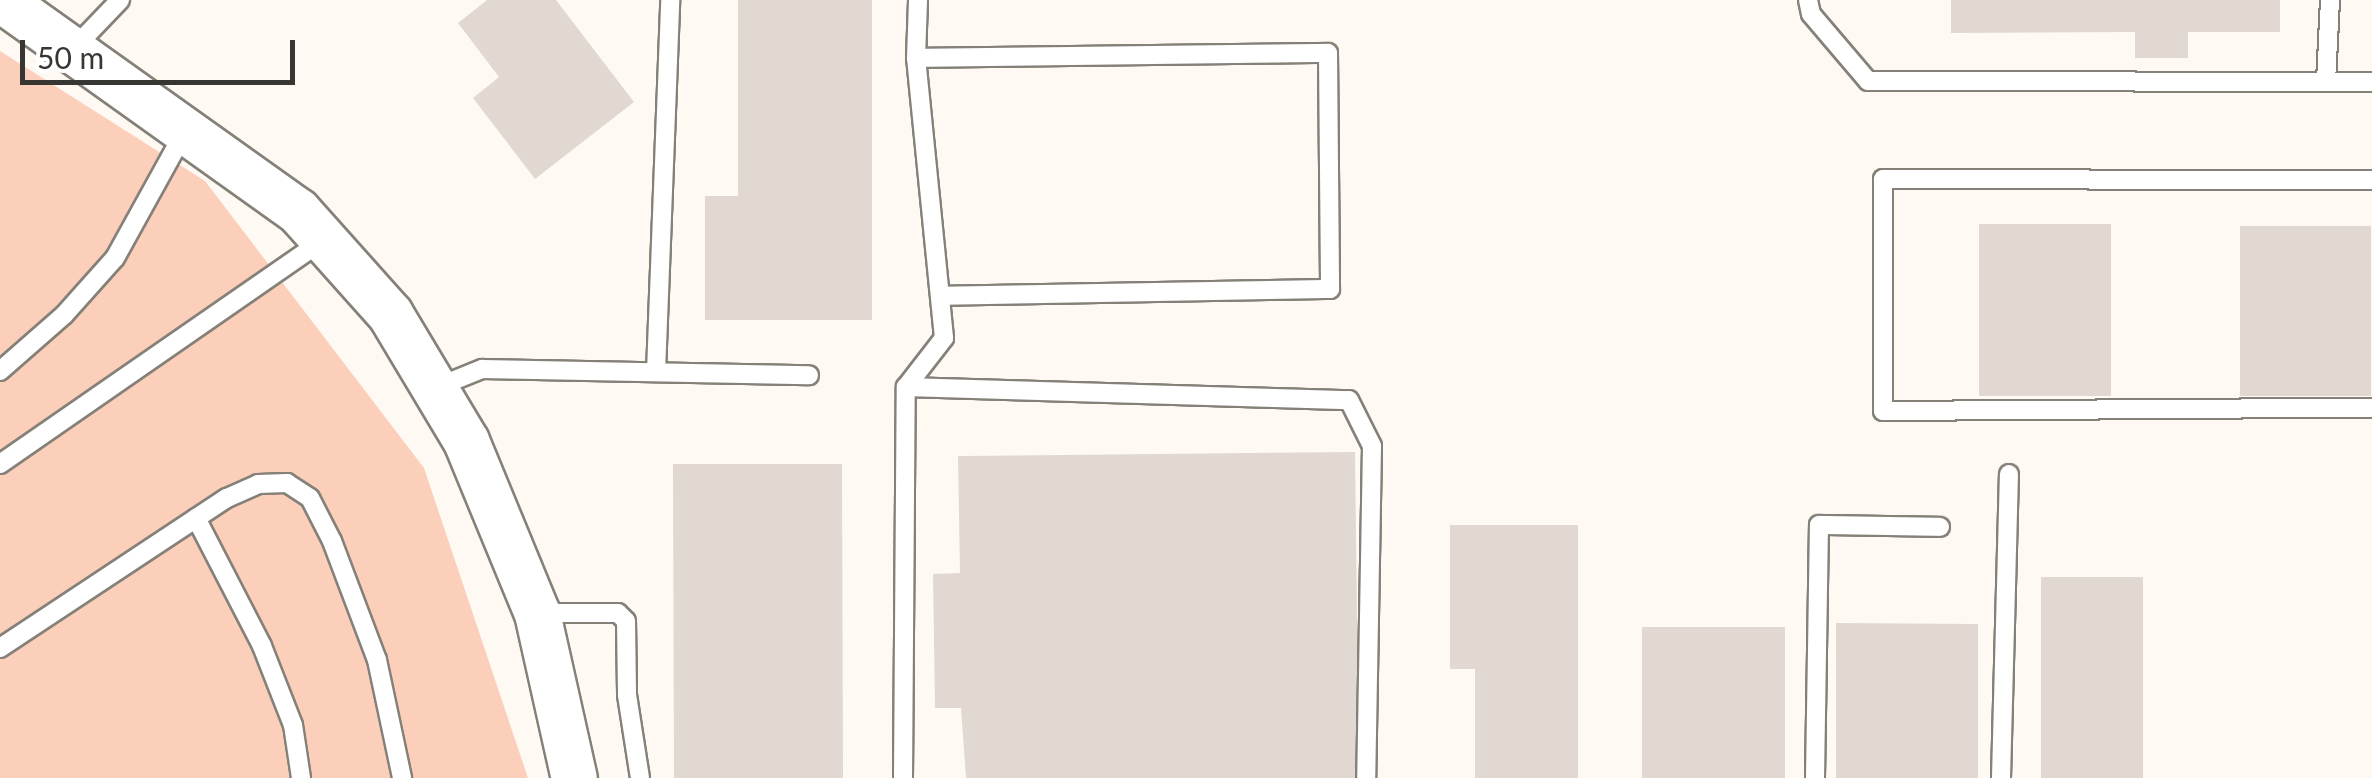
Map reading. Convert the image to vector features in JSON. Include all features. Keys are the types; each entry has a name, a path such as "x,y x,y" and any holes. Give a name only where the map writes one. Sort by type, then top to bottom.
{"street":[{"path":"2,0 75,47 298,211 390,314 466,441 536,613 574,778"}],"lane":[{"path":"75,47 120,0"},
{"path":"656,372 670,0"},
{"path":"903,778 906,387 944,338 916,58 918,0"},
{"path":"1808,0 1811,14 1868,81 2372,82"},
{"path":"2326,82 2330,0"},
{"path":"916,58 1328,53 1330,289 940,296"},
{"path":"0,371 115,258 187,128"},
{"path":"2372,180 1882,179 1882,411 2372,408"},
{"path":"0,464 324,240"},
{"path":"434,388 482,369 809,375"},
{"path":"906,387 1348,400 1372,446 1366,778"},
{"path":"2001,778 2009,474"},
{"path":"0,648 196,518 258,484 286,483 310,498 378,660 402,778"},
{"path":"196,518 262,646 293,725 300,778"},
{"path":"1815,778 1818,525 1940,527"},
{"path":"536,613 618,614 626,621 628,695 640,778"}],"shaded area":[{"path":"0,51 205,181 424,468 528,778 0,778"}],"building":[{"path":"487,0 556,0 634,102 535,179 473,98 499,77 458,23"},
{"path":"738,0 872,0 872,320 705,320 705,196 738,196"},
{"path":"1951,0 2280,0 2280,32 2188,32 2188,58 2135,58 2135,32 1951,33"},
{"path":"1979,224 2111,224 2111,396 1979,396"},
{"path":"2240,226 2371,226 2371,396 2240,396"},
{"path":"1355,452 1359,778 966,778 961,708 935,708 933,574 960,573 958,456"},
{"path":"673,464 842,464 843,778 674,778"},
{"path":"1450,525 1578,525 1578,778 1475,778 1475,669 1450,669"},
{"path":"2041,577 2143,577 2143,778 2041,778"},
{"path":"1836,623 1978,624 1978,778 1836,778"},
{"path":"1642,627 1785,627 1785,778 1642,778"}]}
